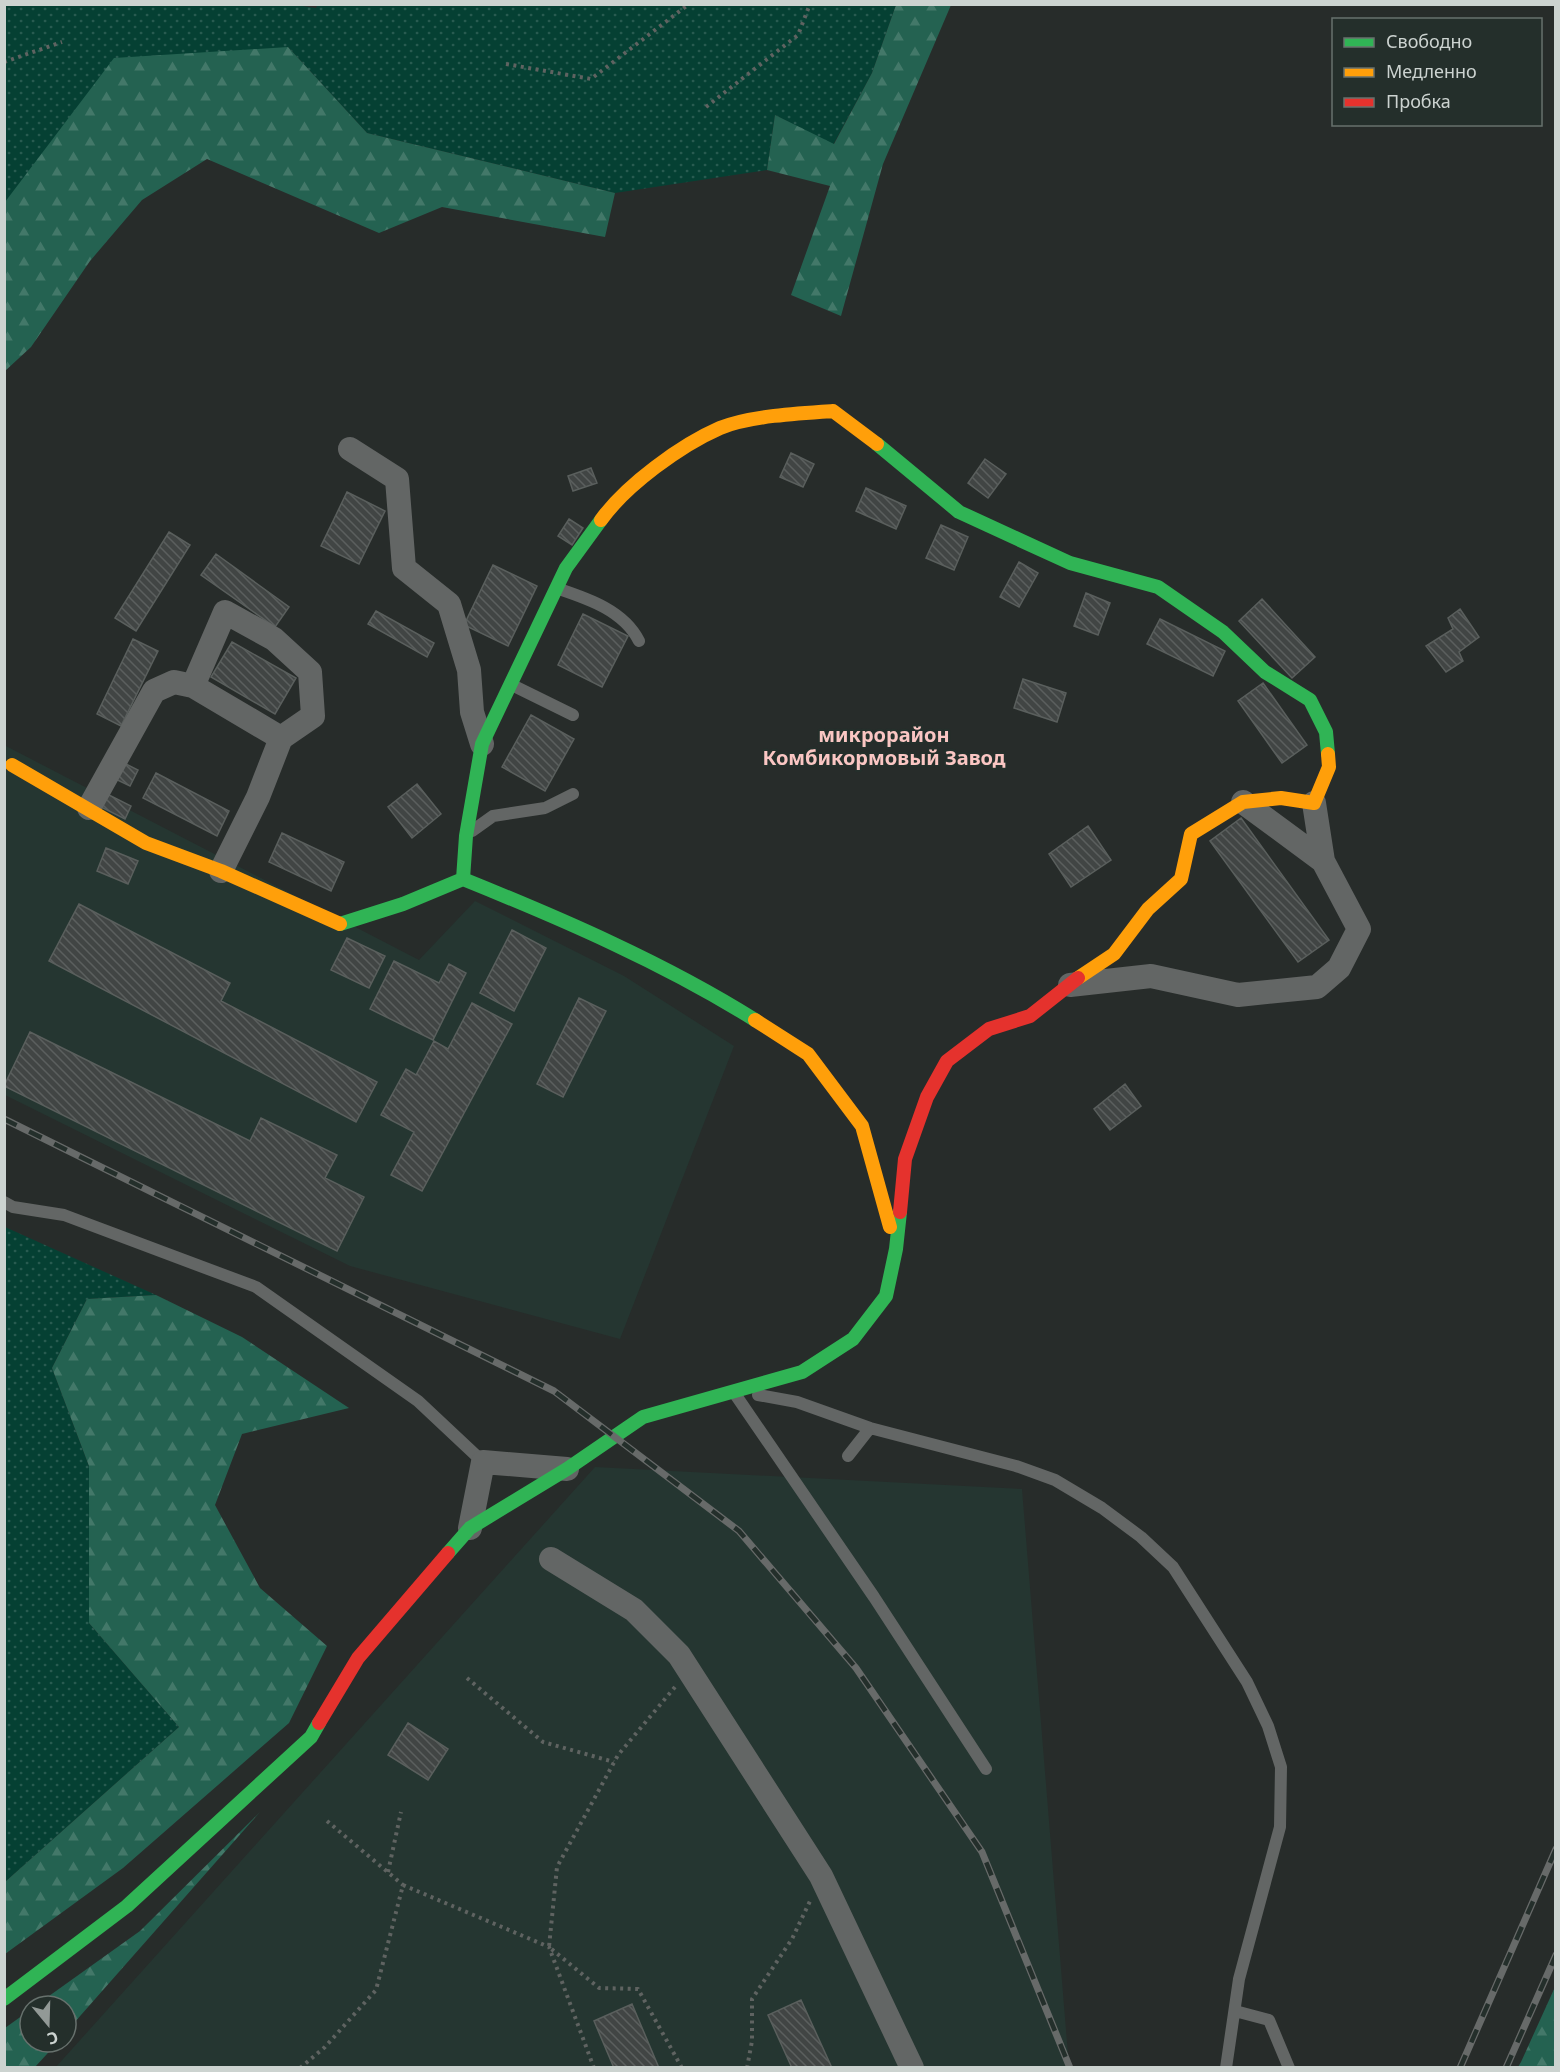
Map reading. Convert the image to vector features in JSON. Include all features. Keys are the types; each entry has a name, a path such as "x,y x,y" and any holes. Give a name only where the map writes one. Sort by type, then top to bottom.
{"street":[{"path":"463,879 466,836 482,744 535,629 559,589 567,568 611,506 669,458 721,428 788,414 833,411 904,465 960,512 1070,563 1158,587 1223,632 1265,672 1310,700 1326,732 1329,767 1314,803 1323,861 1359,929 1339,969 1317,987 1238,995 1151,976 1067,985"},
{"path":"350,449 397,479 404,568 449,604 469,670 472,712 482,744"},
{"path":"193,686 225,612 274,639 310,672 313,716 281,738 258,797 220,871"},
{"path":"89,808 154,691 174,682 193,686 281,738"},
{"path":"8,767 89,808 146,843 220,871 341,924 403,904 463,879 527,905 707,990 808,1054 862,1126 896,1249"},
{"path":"4,1999 127,1906 310,1737 358,1658 470,1528 567,1469 644,1417 733,1390 800,1387 853,1339 886,1296 896,1249 905,1159 927,1097 947,1061 989,1029 1030,1016 1067,985 1114,954 1148,909 1181,879 1191,834 1243,802 1281,798 1314,803"},
{"path":"1243,802 1323,861"},
{"path":"470,1528 483,1462 567,1469"},
{"path":"551,1559 634,1610 679,1655 821,1876 912,2067"}],"lane":[{"path":"559,589 596,602 632,626 639,641"},
{"path":"511,685 573,715"},
{"path":"466,836 493,816 545,808 573,794"},
{"path":"4,1202 13,1207 64,1215 256,1287 418,1401 483,1462"},
{"path":"733,1390 800,1387 870,1428 1016,1466 1055,1480 1102,1508 1141,1537 1173,1567 1246,1682 1268,1726 1281,1767 1280,1827 1253,1923 1226,2067"},
{"path":"733,1390 874,1597 986,1769"},
{"path":"848,1456 870,1428"},
{"path":"1235,2011 1269,2020 1289,2067"}],"path":[{"path":"506,64 591,79 689,4"},
{"path":"706,107 798,35 810,4"},
{"path":"4,62 62,42"},
{"path":"594,2067 549,1947 557,1867 614,1762 689,1671"},
{"path":"467,1678 543,1742 614,1762"},
{"path":"387,1872 401,1812"},
{"path":"327,1821 403,1886 549,1947 599,1988 638,1989 682,2067"},
{"path":"747,2067 752,2041 752,2000 792,1939 821,1876"},
{"path":"300,2067 325,2047 376,1990 403,1886"}],"shaded area":[{"path":"4,745 419,960 475,901 624,976 734,1046 620,1339 350,1266 5,1095"},
{"path":"595,1467 1022,1489 1069,2067 55,2068 68,2054 78,2054 78,2042"}],"green space":[{"path":"289,4 316,8 318,4 896,5 872,73 833,145 775,115 767,170 615,193 367,133 288,47 5,202 5,5"},
{"path":"896,5 951,5 883,164 841,316 791,295 830,186 767,170 775,115 834,144 872,73"},
{"path":"288,47 367,133 615,193 605,237 442,207 379,233 207,159 142,200 90,261 31,347 5,371 5,202 114,58"},
{"path":"5,1227 156,1295 87,1299 52,1368 89,1466 89,1623 179,1727 5,1882"},
{"path":"156,1295 242,1337 349,1408 242,1434 215,1505 260,1588 327,1646 289,1723 123,1868 5,1954 5,1882 179,1727 89,1623 89,1466 52,1368 87,1299"},
{"path":"260,1812 78,2018 78,1994 52,1994 140,1931"},
{"path":"1555,1987 1555,2067 1518,2067 1521,2062"},
{"path":"18,2019 18,2054 47,2054 35,2067 5,2067 5,2028"}],"building":[{"path":"791,453 814,464 803,487 780,477"},
{"path":"985,459 1006,474 988,498 968,483"},
{"path":"591,468 597,483 573,491 568,476"},
{"path":"866,488 906,506 896,529 856,511"},
{"path":"347,492 385,511 359,564 321,546"},
{"path":"569,519 583,528 572,545 558,536"},
{"path":"941,525 968,537 954,570 926,558"},
{"path":"169,532 190,545 136,631 115,618"},
{"path":"216,554 289,607 275,627 201,575"},
{"path":"1019,562 1038,573 1019,607 1000,597"},
{"path":"493,565 537,586 508,646 464,625"},
{"path":"1086,593 1110,603 1098,635 1074,626"},
{"path":"1262,599 1315,657 1292,678 1239,621"},
{"path":"1460,609 1479,637 1459,652 1463,661 1446,672 1426,646 1453,629 1448,618"},
{"path":"376,611 434,643 427,657 368,624"},
{"path":"583,614 628,636 602,687 558,665"},
{"path":"1160,619 1225,651 1213,676 1147,644"},
{"path":"133,639 158,651 121,726 97,714"},
{"path":"232,642 296,678 275,714 211,677"},
{"path":"1023,679 1066,693 1057,722 1014,708"},
{"path":"1263,683 1307,745 1282,763 1238,701"},
{"path":"531,715 574,739 545,791 502,767"},
{"path":"120,761 138,770 130,786 111,777"},
{"path":"156,773 229,811 217,836 143,798"},
{"path":"417,784 441,814 412,838 388,807"},
{"path":"105,793 131,806 125,819 99,806"},
{"path":"1241,818 1329,940 1298,962 1210,841"},
{"path":"1088,826 1111,860 1071,887 1049,854"},
{"path":"282,833 344,862 331,891 269,862"},
{"path":"106,848 138,861 128,884 97,871"},
{"path":"79,904 230,983 221,1001 377,1082 356,1122 49,961"},
{"path":"512,930 546,948 514,1011 480,993"},
{"path":"347,938 385,956 369,988 331,970"},
{"path":"394,961 439,983 449,964 466,973 433,1040 370,1009"},
{"path":"579,998 606,1011 563,1097 537,1084"},
{"path":"472,1003 512,1024 422,1191 391,1175 414,1132 381,1115 406,1069 416,1075 434,1041 448,1049"},
{"path":"30,1032 250,1141 261,1118 337,1155 325,1178 364,1197 337,1251 4,1086"},
{"path":"1125,1084 1141,1106 1110,1130 1094,1109"},
{"path":"408,1723 448,1749 428,1780 388,1755"},
{"path":"801,2000 832,2068 792,2068 768,2015"},
{"path":"632,2004 659,2068 614,2068 594,2021"}],"railway":[{"path":"4,1119 554,1391 739,1531 856,1668 982,1852 1070,2068"},
{"path":"1460,2068 1556,1849"},
{"path":"1506,2068 1556,1955"}],"traffic: fast":[{"path":"877,444 959,512 1070,563 1158,587 1223,632 1265,672 1310,700 1326,732 1328,754"},
{"path":"463,879 466,836 482,744 566,568 601,520"},
{"path":"340,924 403,904 463,879 612,943 685,980 755,1020"},
{"path":"448,1553 470,1528 567,1469 643,1417 802,1372 853,1339 886,1296 896,1249 900,1212"},
{"path":"4,1999 127,1906 311,1737 319,1723"}],"traffic: slow":[{"path":"601,520 625,493 655,467 705,435 732,424 775,416 833,411 877,444"},
{"path":"1078,978 1114,954 1148,909 1181,879 1191,834 1243,802 1281,798 1314,803 1329,767 1328,754"},
{"path":"12,765 146,843 221,871 340,924"},
{"path":"755,1020 808,1054 862,1126 890,1227"}],"traffic: jam":[{"path":"900,1212 905,1159 927,1097 947,1061 989,1029 1030,1016 1078,978"},
{"path":"319,1723 358,1658 448,1553"}],"district":[{"name":"микрорайон Комбикормовый Завод","path":"884,746"}]}
